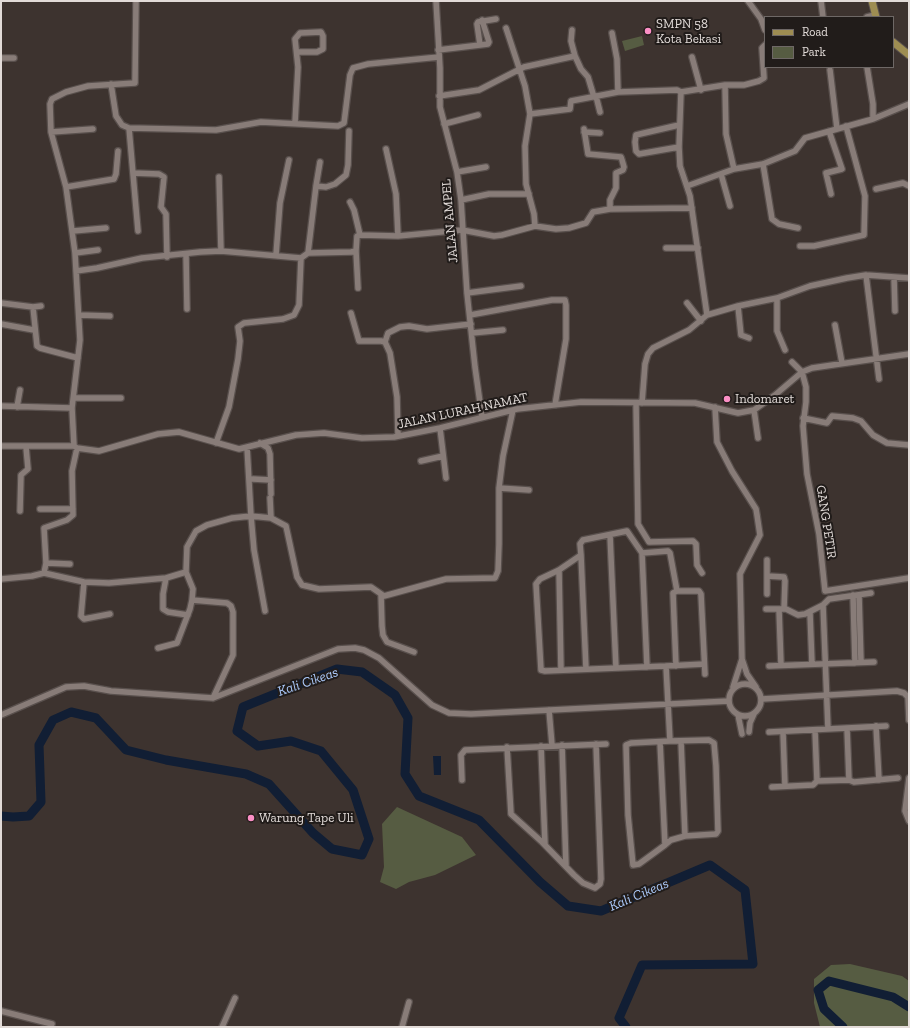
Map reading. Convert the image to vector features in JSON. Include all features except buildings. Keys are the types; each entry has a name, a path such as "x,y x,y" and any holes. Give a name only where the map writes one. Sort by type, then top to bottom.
{"main road":[{"path":"872,1 875,16"},
{"path":"894,43 909,55"}],"street":[{"path":"44,573 46,563 44,528 71,518 73,509 72,471 76,447 72,408 80,340 73,231 66,187 51,132 50,104 52,99 66,92 88,86 135,83 136,1"},
{"name":"JALAN AMPEL","path":"436,1 440,68 439,96 444,124 457,172 461,200 467,293 482,417"},
{"path":"748,1 761,19 764,27"},
{"path":"821,1 823,16"},
{"path":"480,45 477,24 482,20 496,19"},
{"path":"438,50 488,44 489,42 482,20"},
{"path":"506,28 525,86 530,114 525,146 526,184 534,214 534,226"},
{"path":"572,30 571,40 575,56 581,69 588,77 600,112"},
{"path":"295,123 298,67 297,52 296,36 306,32 321,32 323,36 323,49 317,52 297,52"},
{"path":"612,33 616,50 618,92"},
{"path":"530,114 570,109 571,101 618,92 677,90 681,92 725,85 744,85 764,78 762,48 764,46"},
{"path":"439,96 479,90 536,63 544,63 575,56"},
{"path":"111,84 116,116 122,125 129,128 216,130 261,122 338,126 344,123 350,75 351,70 355,67 368,64 439,57"},
{"path":"692,57 701,90"},
{"path":"1,58 14,58"},
{"path":"867,68 873,104 873,119"},
{"path":"830,70 837,129"},
{"path":"725,85 724,110 726,134 734,168"},
{"path":"681,92 679,126 680,166 687,186 692,208 707,315"},
{"path":"687,186 734,168 763,164 795,151 804,138 873,119 909,104"},
{"path":"444,124 478,115"},
{"path":"679,126 637,135 635,142 636,151 639,154 679,147"},
{"path":"800,246 814,246 864,235 865,196 846,126"},
{"path":"129,128 138,232"},
{"path":"51,132 93,129"},
{"path":"600,133 584,130 588,154 621,157 624,167 623,170 616,173 616,188 610,200 610,209"},
{"path":"316,186 331,186 346,174 348,165 349,131"},
{"path":"829,131 842,169 827,173 831,194"},
{"path":"386,149 396,194 398,236"},
{"path":"66,187 115,178 118,151"},
{"path":"276,255 280,203 289,160"},
{"path":"308,253 320,162"},
{"path":"763,164 772,219 779,224 798,228"},
{"path":"457,172 486,167"},
{"path":"133,173 159,174 164,177 161,208 166,214 167,257"},
{"path":"721,174 730,206"},
{"path":"219,178 221,251"},
{"path":"876,189 903,183 909,186"},
{"path":"461,200 489,194 529,194"},
{"path":"350,202 354,210 360,235"},
{"path":"360,235 398,236 462,230 494,236 534,226 556,229 569,228 586,223 593,212 610,209 692,208"},
{"path":"73,231 106,228"},
{"path":"358,288 356,251 357,236 360,235"},
{"path":"666,248 698,248"},
{"path":"75,253 98,250"},
{"path":"76,271 142,258 167,257 221,251 301,258 308,253 356,251"},
{"path":"186,254 187,310"},
{"path":"216,443 230,400 239,347 238,327 244,323 283,319 294,315 299,305 301,258"},
{"path":"866,275 879,379"},
{"path":"702,573 697,565 696,544 693,541 649,542 638,524 639,403 648,354 653,348 689,330 707,315 738,306 776,298 810,286 866,275 909,278"},
{"path":"894,277 895,311"},
{"path":"467,293 521,286"},
{"path":"776,298 777,331 785,350"},
{"path":"470,315 552,300 565,300 565,348 555,405"},
{"path":"687,302 701,320"},
{"path":"1,303 33,307 41,306"},
{"path":"738,306 741,335 749,338"},
{"path":"33,307 35,341 40,348 78,358"},
{"path":"352,313 359,341 385,342"},
{"path":"79,314 110,316"},
{"path":"1,324 34,330"},
{"path":"398,436 396,380 390,353 385,342 388,334 400,327 409,326 427,329 471,324"},
{"path":"835,325 842,363"},
{"path":"472,333 503,330"},
{"name":"JALAN LURAH NAMAT","path":"1,446 76,447 99,451 158,434 179,432 191,434 239,449 296,435 324,434 362,438 398,436 440,428 512,410 581,402 695,403 738,413 754,410 775,395 802,372 822,366 909,354"},
{"path":"792,362 802,372"},
{"name":"GANG PETIR","path":"802,372 806,395 803,418 807,474 818,528 825,591 909,578"},
{"path":"17,407 20,390"},
{"path":"74,398 121,398"},
{"path":"1,406 72,408"},
{"path":"715,407 717,442 732,471 756,509 760,535 740,574 742,659 747,674 762,698 759,710 749,716 738,715 733,711 729,701 742,659"},
{"path":"158,648 177,644 188,615 193,589 186,572 186,547 196,531 213,523 232,518 251,516 270,518 286,526 297,577 302,585 319,589 371,587 384,596 446,579 494,578 498,571 499,488 503,456 512,410"},
{"path":"754,410 758,438"},
{"path":"803,418 827,423 832,416 852,418 861,421 874,435 887,443 909,445"},
{"path":"440,428 446,478"},
{"path":"260,443 268,448 269,451 271,480 270,518"},
{"path":"20,511 21,475 28,469 26,447"},
{"path":"247,447 254,550 265,611"},
{"path":"421,460 443,456"},
{"path":"253,479 271,480"},
{"path":"499,488 529,490"},
{"path":"40,509 73,509"},
{"path":"586,669 580,544 583,540 627,531 642,553 647,667"},
{"path":"610,535 616,668"},
{"path":"642,553 668,551 670,553 677,591"},
{"path":"581,555 559,570 540,579 536,584 541,670 704,664"},
{"path":"767,560 767,594"},
{"path":"46,563 70,564"},
{"path":"559,570 561,670"},
{"path":"1,579 32,576 44,573 84,582 109,583 166,578 186,572"},
{"path":"767,576 784,578 785,581 782,609 781,665"},
{"path":"166,578 163,594 163,609 168,612 188,615"},
{"path":"84,582 81,616 84,619 110,614"},
{"path":"676,666 673,597 674,593 677,591 695,590 701,594 705,674"},
{"path":"766,609 782,609 798,615 810,613 823,605 829,599 871,593"},
{"path":"382,594 382,626 387,642 414,652"},
{"path":"856,595 858,662"},
{"path":"192,600 227,603 231,606 233,612 233,654 213,698"},
{"path":"823,605 828,695 828,729"},
{"path":"810,613 812,664"},
{"path":"1,715 66,687 84,686 111,691 213,698 338,649 355,648 364,650 379,658 432,706 449,713 470,714 729,701"},
{"path":"769,666 874,662"},
{"path":"666,666 670,741"},
{"path":"733,689 744,683 756,687"},
{"path":"762,698 897,691 904,693 908,697 909,720"},
{"path":"549,710 552,746"},
{"path":"749,732 750,723 754,714"},
{"path":"738,715 742,734"},
{"path":"876,726 878,780"},
{"path":"769,732 886,726"},
{"path":"847,728 849,780"},
{"path":"815,730 817,781"},
{"path":"783,732 785,786"},
{"path":"680,741 685,836"},
{"path":"680,741 713,741 716,766 718,831 712,835 685,836 671,840 638,865 633,865 630,846 625,748 627,745 631,744 680,741"},
{"path":"660,742 665,845"},
{"path":"507,747 511,814 545,844 583,883 595,888 600,884 596,744"},
{"path":"462,780 462,752 465,750 507,747 606,744"},
{"path":"562,745 566,866"},
{"path":"541,746 545,844"},
{"path":"772,787 813,785 817,781 849,780 854,782 898,778"},
{"path":"909,778 905,811 909,821"},
{"path":"222,1027 235,998"},
{"path":"402,1027 409,1002"},
{"path":"1,1011 52,1024"}],"green space":[{"path":"642,36 644,45 625,51 622,41"},
{"path":"397,807 462,837 476,855 435,875 409,882 396,889 380,882 384,867 382,824"},
{"path":"850,964 902,976 909,981 909,1027 820,1027 814,1003 814,979 831,965"}],"water":[{"path":"433,756 441,756 441,775 434,775"}],"waterway":[{"name":"Kali Cikeas","path":"1,816 29,816 41,802 39,745 53,720 71,712 96,718 126,750 166,760 246,774 269,784 313,833 332,849 362,855 369,839 353,790 321,751 291,741 258,746 237,731 243,707 337,669 362,672 395,695 408,718 405,774 419,796 479,820 540,882 568,906 601,911 710,865 745,890 753,964 642,965 619,1018 626,1027"},
{"name":"Kali Cikeas","path":"843,1027 824,1009 818,990 829,981 893,997 909,1007"}],"place":[{"name":"SMPN 58 Kota Bekasi","path":"648,31"},
{"name":"Indomaret","path":"727,399"},
{"name":"Warung Tape Uli","path":"251,818"}]}
